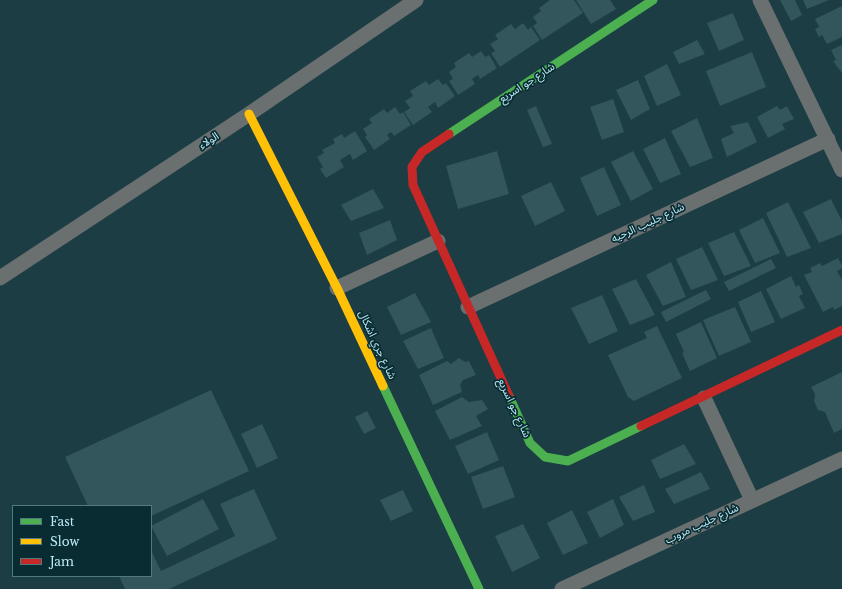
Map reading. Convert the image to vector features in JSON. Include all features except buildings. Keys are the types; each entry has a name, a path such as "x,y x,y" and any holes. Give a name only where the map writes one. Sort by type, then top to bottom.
{"street":[{"name":"الولاء","path":"0,278 249,114 416,0"},
{"name":"شارع جو اسريع","path":"653,0 422,152 412,167 412,185 530,442 545,457 568,461 704,398 842,330"},
{"path":"760,0 842,170"},
{"name":"شارع جري اشكال","path":"249,114 336,288 479,589"},
{"name":"شارع جليب الرحيه","path":"468,307 828,139"},
{"path":"336,288 438,241"},
{"path":"704,398 752,500"},
{"name":"شارع جليب مروب","path":"562,589 842,459"}],"traffic: fast":[{"path":"449,134 653,0"},
{"path":"383,386 479,589"},
{"path":"509,396 530,443 545,457 568,461 641,426"}],"traffic: slow":[{"path":"249,114 337,288 383,386"}],"traffic: jam":[{"path":"449,134 422,152 412,167 413,185 509,396"},
{"path":"641,426 842,330"}]}
